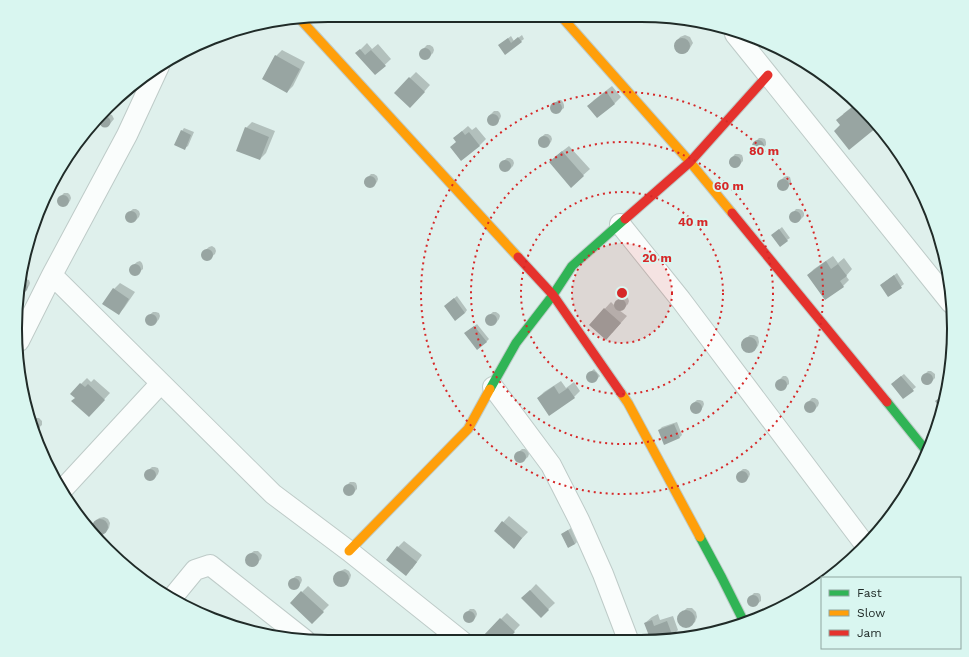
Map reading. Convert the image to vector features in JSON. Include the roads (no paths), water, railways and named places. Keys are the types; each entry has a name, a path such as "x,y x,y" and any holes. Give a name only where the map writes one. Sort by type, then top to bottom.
{"street":[{"path":"566,22 690,162 923,447"},
{"path":"304,23 554,295 628,403 742,618"},
{"path":"738,38 945,294"},
{"path":"348,551 468,429 516,344 554,295 572,266 690,162 768,76"},
{"path":"22,334 52,275 127,135 154,77"},
{"path":"620,224 681,300 862,540"},
{"path":"52,275 273,494 455,635"},
{"path":"66,486 161,383"},
{"path":"493,386 551,465 579,520 600,567 626,635"},
{"path":"175,594 195,570 210,565 296,633"}]}
